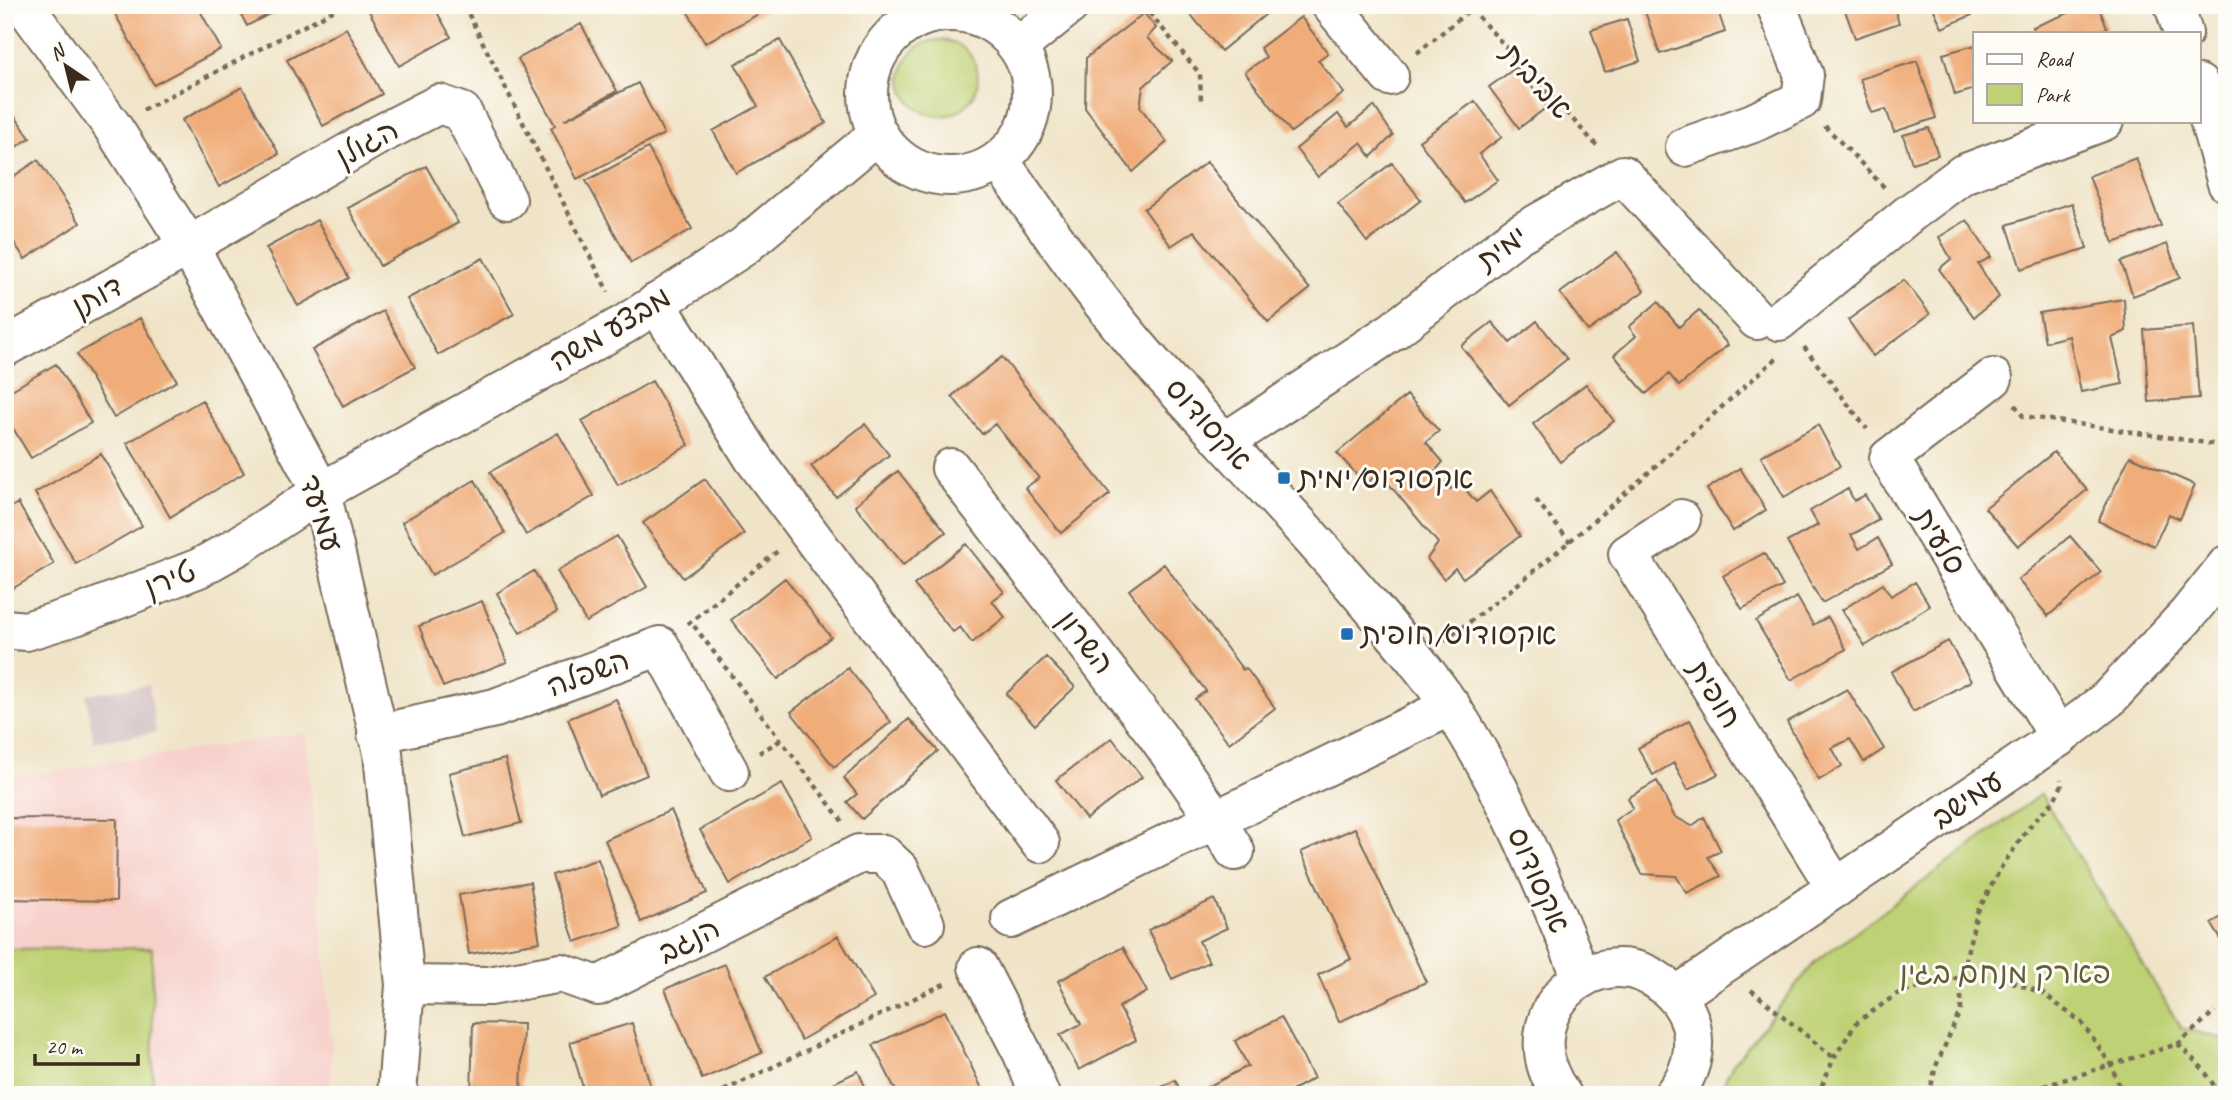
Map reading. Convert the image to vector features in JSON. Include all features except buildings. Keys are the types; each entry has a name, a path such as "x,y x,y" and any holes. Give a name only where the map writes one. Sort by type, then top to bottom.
{"street":[{"name":"עמיעד","path":"24,5 112,126 189,246 321,492 383,753 405,985 397,1095"},
{"path":"1018,47 1070,5"},
{"path":"1331,5 1389,76"},
{"path":"1685,148 1753,124 1801,100 1804,75 1776,5"},
{"path":"2174,5 2183,32"},
{"path":"954,12 978,17 1000,29 1018,47 1028,65 1032,86 1031,107 1026,128 999,160 979,172 956,177 933,175 910,167 892,153 878,134 869,111 868,86 874,63 901,15 954,12"},
{"path":"2200,88 2227,183"},
{"name":"הגולן","path":"189,246 375,137 439,104 462,112 507,200"},
{"path":"1623,175 1781,332 1909,214 1963,174 2101,122"},
{"name":"מבצע משה","path":"321,492 625,324 743,247 878,134"},
{"name":"אקסודוס","path":"999,160 1059,245 1150,360 1340,569 1451,706 1483,762 1536,867 1582,978"},
{"name":"ימית","path":"1225,442 1393,331 1517,235 1623,175"},
{"name":"דותן","path":"5,347 189,246"},
{"path":"656,303 754,459 1040,843"},
{"path":"1889,458 1993,378"},
{"name":"סלעית","path":"1889,458 2059,737"},
{"name":"השרון","path":"951,468 1156,734 1226,835"},
{"name":"טירן","path":"5,629 26,631 78,615 199,568 240,545 321,492"},
{"name":"חופית","path":"1681,519 1628,554 1836,888"},
{"name":"עמישב","path":"1676,996 2059,737 2108,699 2187,615 2227,565"},
{"name":"השפלה","path":"377,734 495,708 660,646 729,772"},
{"path":"1011,919 1226,835 1451,706"},
{"path":"859,854 883,854 900,870 925,924"},
{"name":"הנגב","path":"405,985 489,986 561,974 598,986 859,854"},
{"path":"978,967 1022,1052 1040,1095"},
{"path":"1547,1090 1543,1034 1550,1012 1563,992 1582,978 1606,970 1632,970 1656,979 1676,996 1688,1016 1694,1039 1691,1062 1682,1084 1673,1095"}],"path":[{"path":"112,126 344,5"},
{"path":"464,5 625,324"},
{"path":"1143,5 1200,74 1201,102"},
{"name":"אביבית","path":"1389,76 1471,9 1623,175"},
{"path":"1801,100 1909,214"},
{"path":"1417,661 1570,542 1781,332 1889,458"},
{"path":"1993,378 2023,416 2227,446"},
{"path":"1536,500 1570,542"},
{"path":"660,646 806,529"},
{"path":"690,622 852,833 859,854"},
{"path":"1929,1095 1936,1066 1961,1009 1961,976 1977,913 2002,866 2033,822 2053,802 2062,785 2061,775"},
{"path":"715,1095 978,967"},
{"path":"1818,1095 1834,1058 1856,1023 1897,994 1961,976 1999,977 2042,993 2082,1023 2111,1065 2123,1095"},
{"path":"1746,986 1834,1058"},
{"path":"2015,1095 2178,1044 2215,1011"},
{"path":"2178,1044 2204,1070 2220,1095"}],"shaded area":[{"path":"149,685 156,732 94,742 86,694"},
{"path":"306,732 332,1047 330,1095 5,1095 5,779"}],"green space":[{"path":"933,40 947,40 961,46 972,57 978,78 975,93 967,105 947,116 933,116 919,110 908,99 902,85 902,71 908,57 919,46"},
{"name":"פארק מנחם בגין","path":"2041,794 2181,1028 2227,1040 2227,1095 1717,1095 1733,1064 1815,962"},
{"path":"152,948 153,1095 5,1095 5,949"}],"place":[{"name":"אקסודוס/ימית","path":"1284,478"},
{"name":"אקסודוס/חופית","path":"1347,634"}]}
